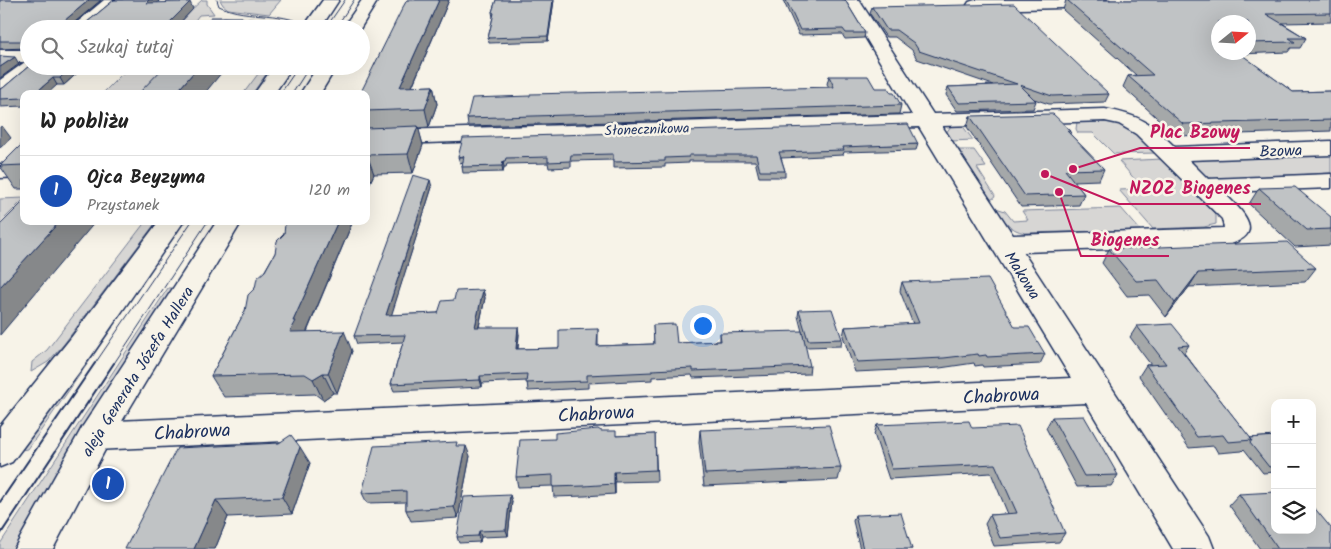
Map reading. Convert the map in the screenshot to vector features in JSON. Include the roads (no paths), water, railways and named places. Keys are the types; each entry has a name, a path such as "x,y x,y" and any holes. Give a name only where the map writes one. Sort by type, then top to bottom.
{"street":[{"path":"89,20 114,0"},
{"path":"317,20 331,0"},
{"path":"357,20 370,0"},
{"path":"962,5 1118,2"},
{"name":"Makowa","path":"862,5 928,121 1195,549"},
{"path":"0,56 20,56"},
{"path":"0,90 20,74"},
{"path":"267,90 278,75"},
{"path":"313,90 322,75"},
{"name":"Słonecznikowa","path":"370,138 1114,116 1138,124 1171,154 1237,221 1238,227 1232,235 1004,244"},
{"name":"Bzowa","path":"1171,154 1331,148"},
{"path":"0,171 20,170"},
{"name":"Bzowa","path":"1203,186 1331,181"},
{"path":"0,452 81,347 169,225"},
{"name":"aleja Generała Józefa Hallera","path":"33,549 95,436 227,225"},
{"name":"Chabrowa","path":"95,436 1097,390"}],"tram line":[{"path":"217,0 219,6 230,10 293,20"},
{"path":"331,20 345,0"},
{"path":"341,20 354,0"},
{"path":"283,90 293,75"},
{"path":"295,90 304,75"},
{"path":"94,365 189,225"},
{"path":"113,365 205,225"},
{"path":"0,502 95,363"},
{"path":"0,535 114,363"}],"place":[{"name":"Plac Bzowy","path":"1073,169"},
{"name":"NZOZ Biogenes","path":"1045,174"},
{"name":"Biogenes","path":"1059,192"},
{"name":"Ojca Beyzyma","path":"108,484"}]}
